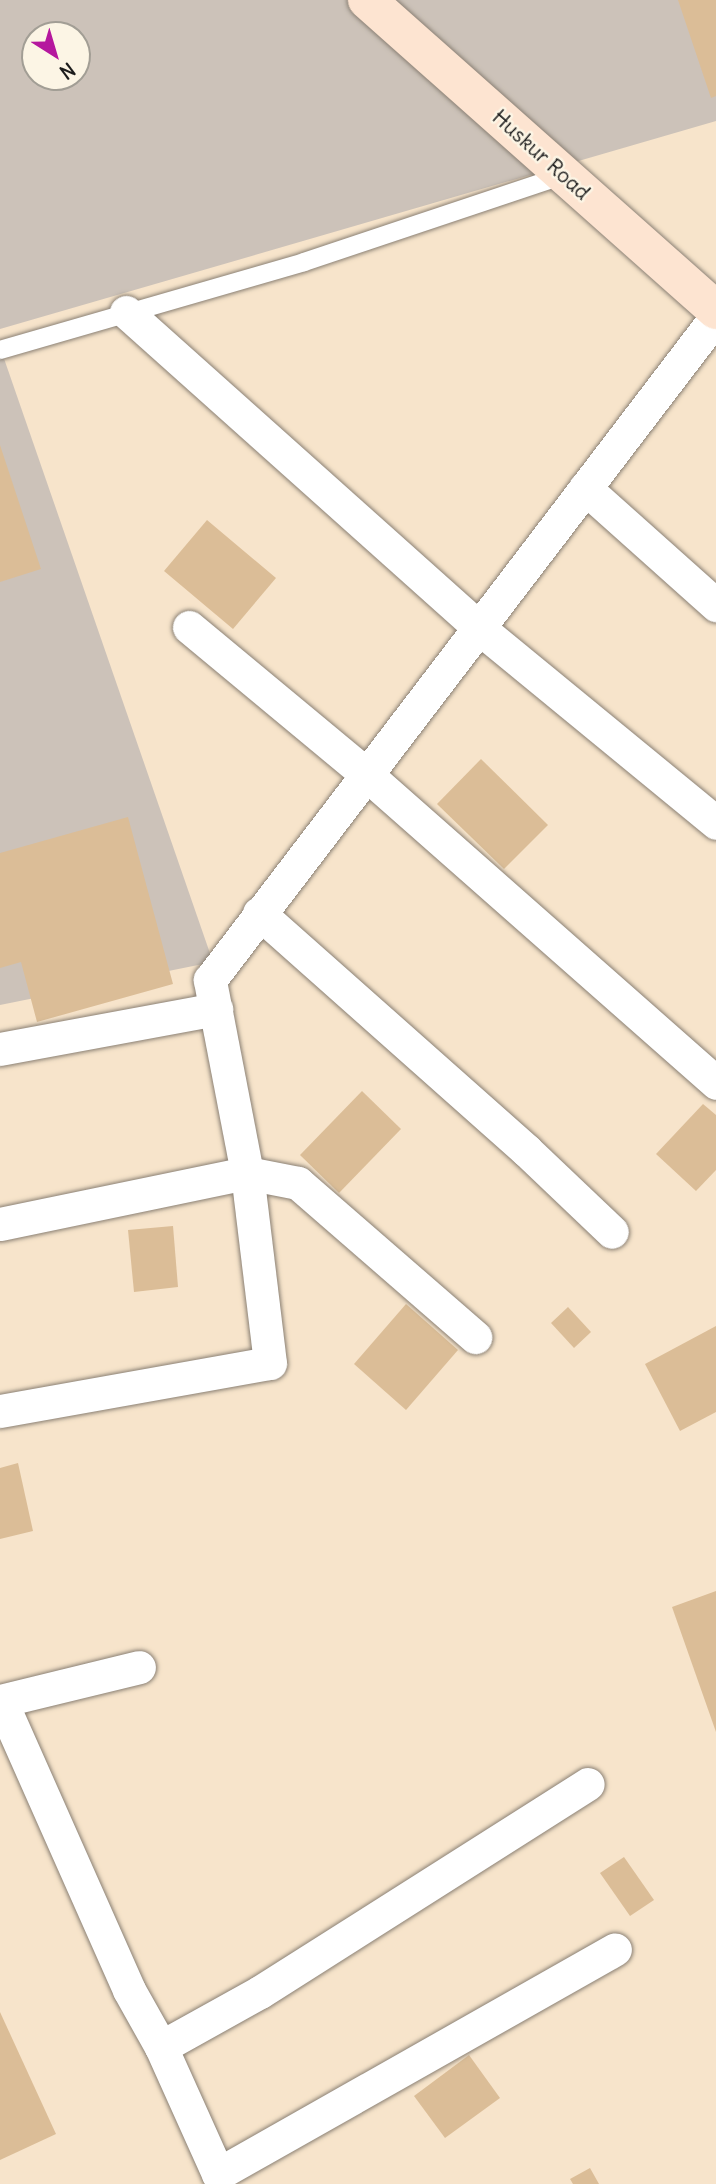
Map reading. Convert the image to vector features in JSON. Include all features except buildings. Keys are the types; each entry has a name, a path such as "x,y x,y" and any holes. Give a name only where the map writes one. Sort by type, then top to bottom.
{"street":[{"name":"Huskur Road","path":"367,0 716,310"},
{"path":"126,312 479,628 716,823"},
{"path":"0,1411 270,1363 247,1173 210,980 716,317"},
{"path":"585,488 716,604"},
{"path":"189,627 366,774 716,1083"},
{"path":"259,913 517,1142 612,1232"},
{"path":"0,1049 216,1009"},
{"path":"0,1224 247,1173 299,1183 475,1337"},
{"path":"139,1667 0,1701 129,1990 161,2047 218,2174 615,1949"},
{"path":"161,2047 260,1993 588,1784"}],"lane":[{"path":"0,350 304,262 564,175"}],"shaded area":[{"path":"0,0 716,0 716,121 0,329"},
{"path":"0,347 213,962 0,1005"}]}
